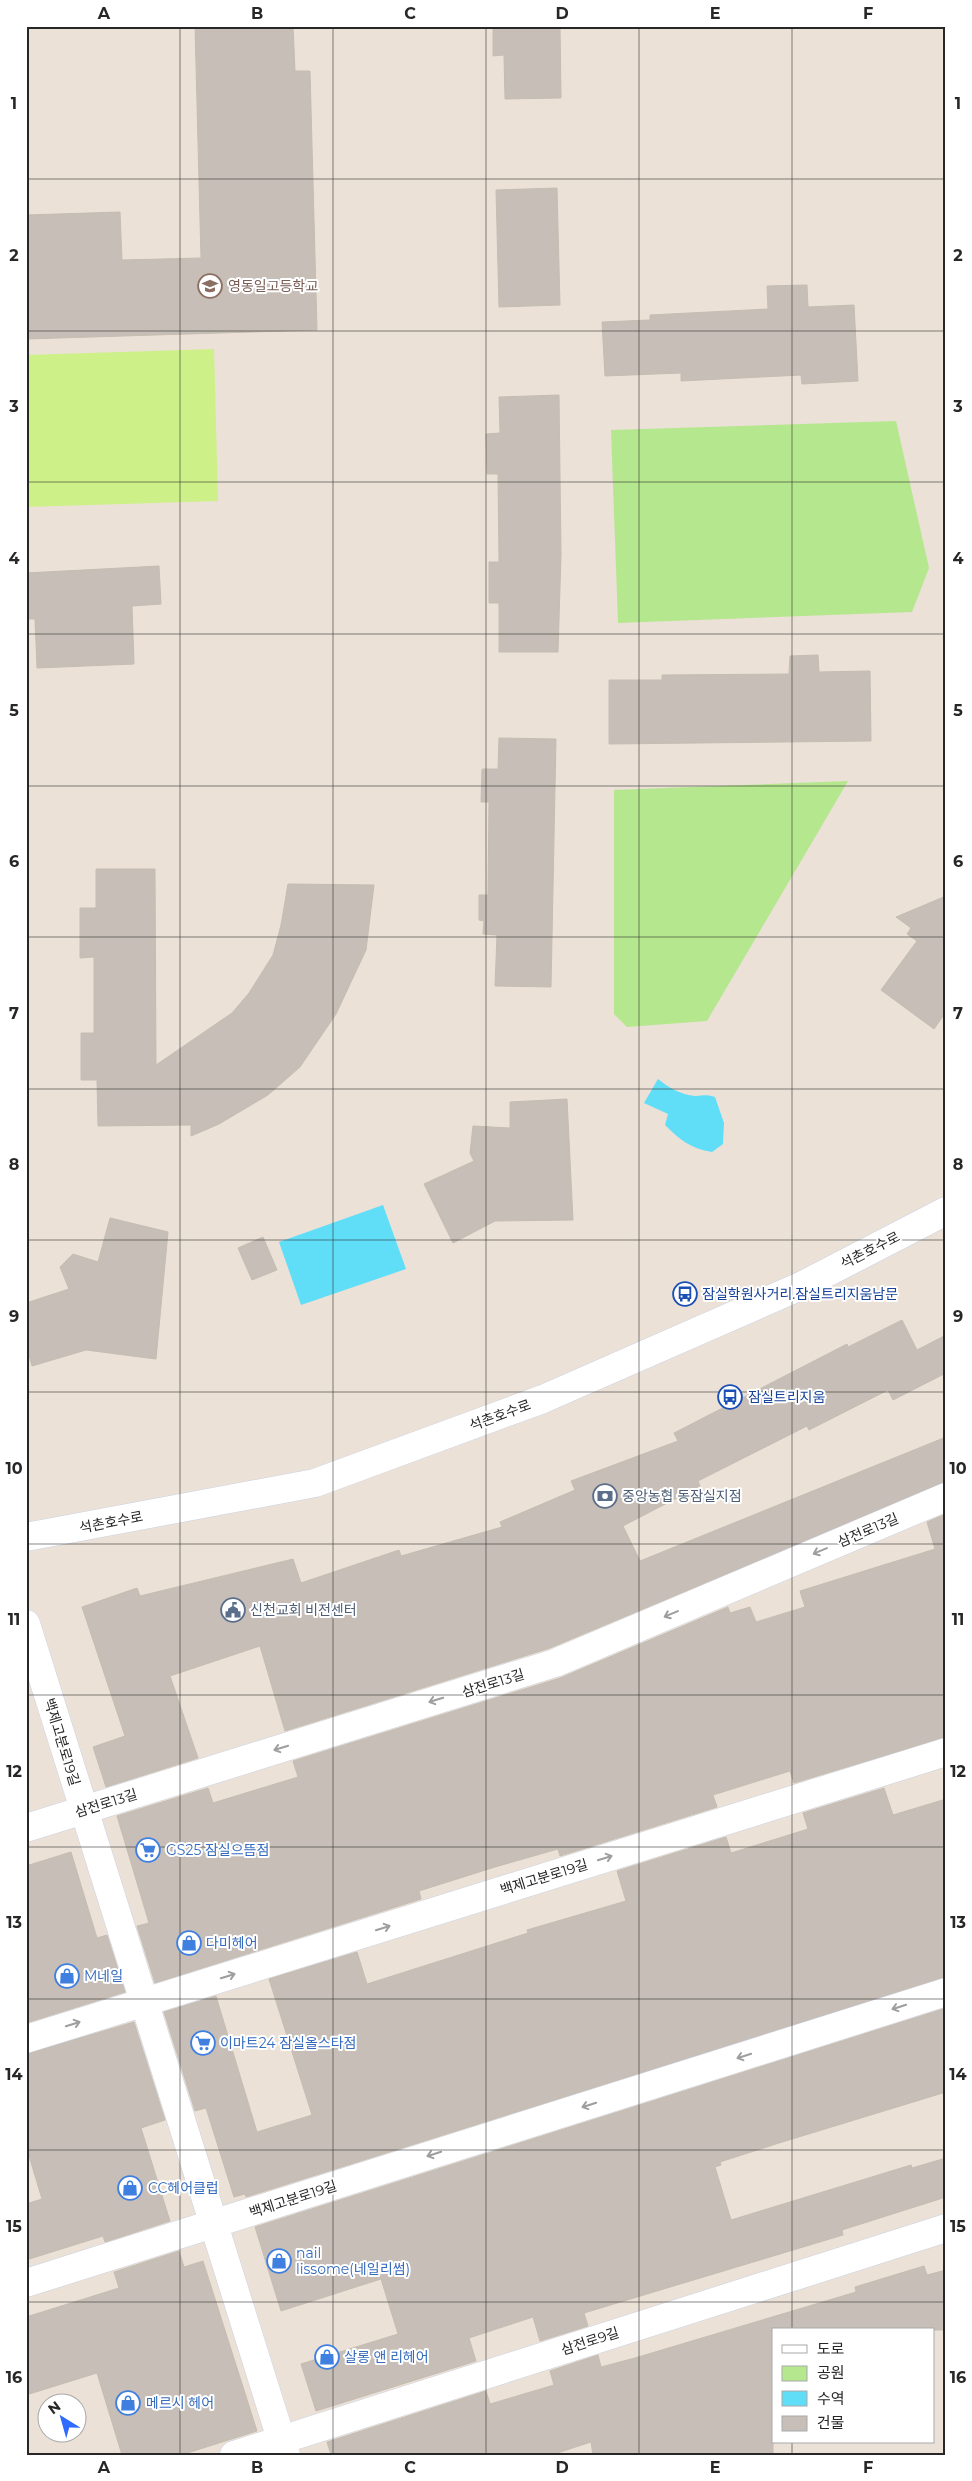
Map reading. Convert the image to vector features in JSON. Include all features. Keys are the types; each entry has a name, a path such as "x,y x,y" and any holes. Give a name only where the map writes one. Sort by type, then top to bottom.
{"street":[{"name":"석촌호수로","path":"26,1537 315,1483 552,1395 803,1285 946,1211"},
{"name":"삼전로13길","path":"26,1828 555,1663 946,1498"},
{"name":"백제고분로19길","path":"26,1624 82,1810 283,2447"},
{"name":"백제고분로19길","path":"26,2039 946,1752"},
{"name":"백제고분로19길","path":"26,2283 946,1992"},
{"name":"삼전로9길","path":"234,2455 283,2447 946,2228"}],"green space":[{"path":"214,349 218,501 26,507 26,355"},
{"path":"896,421 929,568 912,612 618,623 611,430"},
{"path":"848,781 707,1021 627,1027 614,1014 614,790"}],"water":[{"path":"658,1079 670,1088 685,1094 715,1097 724,1123 723,1144 712,1152 705,1151 680,1139 665,1125 668,1114 644,1103"},
{"path":"383,1205 406,1269 301,1305 279,1242"}],"building":[{"path":"195,26 293,26 295,71 310,71 317,330 26,339 26,215 120,212 122,260 201,258"},
{"path":"493,26 560,26 561,98 505,99 504,55 493,56"},
{"path":"557,188 560,305 499,307 496,190"},
{"path":"807,285 808,307 854,305 858,381 802,384 801,375 681,381 681,373 605,376 602,322 650,320 650,315 768,309 767,286"},
{"path":"559,395 561,554 558,652 499,652 499,603 489,603 489,562 499,562 498,474 487,474 486,434 500,433 499,397"},
{"path":"159,566 161,604 132,606 134,664 37,668 35,619 26,619 26,573"},
{"path":"818,655 819,672 870,671 871,741 609,744 609,680 662,680 662,675 789,674 790,656"},
{"path":"499,738 556,739 551,987 495,986 497,935 483,934 484,921 479,920 479,895 488,895 489,802 481,802 482,769 498,769"},
{"path":"96,869 155,869 156,1065 232,1013 249,993 273,955 281,925 288,884 374,885 366,950 336,1014 300,1067 268,1095 219,1124 191,1136 191,1125 98,1126 97,1080 81,1080 81,1033 94,1033 94,957 80,958 80,908 96,908"},
{"path":"946,896 946,1012 934,1029 881,990 917,941 907,934 911,928 896,917"},
{"path":"567,1099 573,1220 495,1221 453,1243 424,1184 474,1161 470,1153 473,1126 510,1128 510,1102"},
{"path":"110,1218 168,1232 156,1359 86,1350 32,1366 26,1345 26,1303 69,1289 60,1267 73,1254 98,1262"},
{"path":"263,1237 277,1270 252,1280 238,1248"},
{"path":"902,1320 917,1350 946,1335 946,1373 893,1400 888,1390 809,1430 807,1426 698,1481 700,1486 623,1526 640,1561 946,1437 946,1482 550,1648 285,1731 260,1646 170,1676 198,1758 106,1787 93,1747 125,1736 82,1607 137,1588 140,1596 293,1559 301,1583 399,1550 401,1556 502,1527 500,1522 575,1490 571,1481 678,1441 674,1433 847,1344 848,1347"},
{"path":"946,1514 946,1737 794,1783 790,1771 713,1795 717,1807 560,1856 558,1849 495,1867 419,1891 421,1899 155,1983 137,1926 149,1923 117,1816 208,1788 213,1803 298,1777 293,1761 560,1678 728,1607 730,1613 750,1607 756,1622 805,1607 800,1591 935,1549 927,1522"},
{"path":"884,1788 893,1815 946,1799 946,1977 246,2197 245,2194 234,2197 206,2108 195,2111 164,2012 216,1996 257,2132 312,2115 269,1979 357,1952 367,1984 528,1933 527,1930 626,1901 617,1871 726,1837 731,1853 808,1829 803,1813"},
{"path":"71,1852 97,1938 107,1935 125,1992 26,2023 26,1866"},
{"path":"946,2008 946,2092 720,2162 721,2165 715,2167 731,2220 911,2165 912,2168 946,2158 946,2197 842,2230 843,2235 584,2313 588,2326 540,2341 533,2317 469,2338 476,2361 316,2411 301,2364 398,2334 381,2279 281,2311 255,2227"},
{"path":"134,2022 165,2120 141,2128 170,2221 105,2242 103,2236 26,2260 26,2204 42,2199 26,2146 26,2054"},
{"path":"179,2251 184,2267 203,2261 257,2431 181,2455 122,2455 97,2373 26,2395 26,2317 119,2288 114,2272"},
{"path":"924,2266 927,2275 946,2270 946,2330 934,2330 934,2328 772,2328 773,2455 593,2455 591,2442 551,2455 331,2455 327,2442 486,2391 490,2404 554,2385 550,2371 598,2355 601,2367 856,2292 855,2287"}],"place":[{"name":"영동일고등학교","path":"210,286"},
{"name":"잠실학원사거리.잠실트리지움남문","path":"685,1294"},
{"name":"잠실트리지움","path":"730,1397"},
{"name":"중앙농협 동잠실지점","path":"605,1496"},
{"name":"신천교회 비전센터","path":"233,1610"},
{"name":"GS25 잠실으뜸점","path":"148,1850"},
{"name":"다미헤어","path":"189,1943"},
{"name":"M네일","path":"67,1976"},
{"name":"이마트24 잠실올스타점","path":"203,2043"},
{"name":"CC헤어클럽","path":"130,2188"},
{"name":"nail lissome(네일리썸)","path":"279,2261"},
{"name":"살롱 앤 리헤어","path":"327,2357"},
{"name":"메르시 헤어","path":"128,2403"}]}
